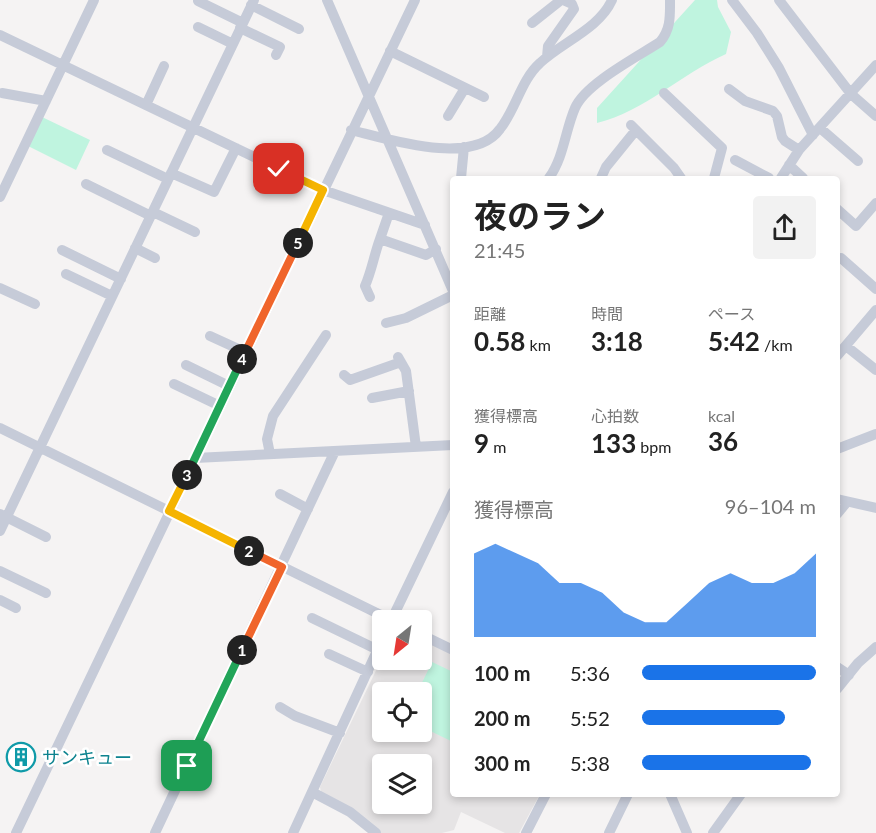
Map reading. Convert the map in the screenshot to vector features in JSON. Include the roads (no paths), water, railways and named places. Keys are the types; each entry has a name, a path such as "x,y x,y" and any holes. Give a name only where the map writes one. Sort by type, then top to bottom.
{"street":[{"path":"0,197 94,0"},
{"path":"327,0 450,285"},
{"path":"332,11 338,0"},
{"path":"16,833 415,0"},
{"path":"532,23 562,0 572,4 574,9 571,16 548,46 547,57"},
{"path":"351,130 431,148 464,147 487,141 498,132 532,71 601,16 612,0"},
{"path":"550,176 556,168 575,107 581,98 591,87 660,42 670,22 670,0"},
{"path":"732,0 763,42 817,132 858,161"},
{"path":"779,0 850,94 876,116"},
{"path":"198,1 280,47 276,55"},
{"path":"0,531 3,516 40,448 252,3 298,29"},
{"path":"198,27 233,44"},
{"path":"0,34 323,190 425,225"},
{"path":"390,51 484,97"},
{"path":"782,176 799,150 876,65"},
{"path":"146,105 164,66"},
{"path":"448,116 465,88"},
{"path":"729,89 750,103 773,111 777,116 782,137 799,150"},
{"path":"2,93 46,100"},
{"path":"664,93 722,148 715,176"},
{"path":"748,116 750,103"},
{"path":"602,176 634,128 680,176"},
{"path":"460,176 464,147"},
{"path":"107,150 214,192 236,148"},
{"path":"735,160 765,176"},
{"path":"789,165 801,176"},
{"path":"86,184 195,232"},
{"path":"840,212 856,226 876,203"},
{"path":"370,297 365,285 389,213"},
{"path":"380,239 426,255 436,249"},
{"path":"135,248 154,258"},
{"path":"62,250 121,279"},
{"path":"841,258 876,289"},
{"path":"66,274 112,296"},
{"path":"0,288 35,304"},
{"path":"386,322 406,318 450,295"},
{"path":"840,352 876,310"},
{"path":"270,454 267,439 273,416 326,335"},
{"path":"210,336 245,352"},
{"path":"846,345 876,370"},
{"path":"344,375 350,380 400,359 406,371 416,447"},
{"path":"186,365 229,386"},
{"path":"174,384 220,406"},
{"path":"372,398 409,391"},
{"path":"0,428 372,611"},
{"path":"840,448 876,434"},
{"path":"195,458 450,445"},
{"path":"155,833 335,451"},
{"path":"280,494 308,509"},
{"path":"397,610 450,498"},
{"path":"842,500 876,507"},
{"path":"3,516 46,537"},
{"path":"0,571 46,593"},
{"path":"0,600 16,608"},
{"path":"312,618 372,642"},
{"path":"432,640 450,649"},
{"path":"840,685 858,663 876,647"},
{"path":"329,654 368,672"},
{"path":"293,833 372,663"},
{"path":"840,669 849,675"},
{"path":"280,707 295,716 340,733"},
{"path":"312,792 350,812 376,833"},
{"path":"526,833 544,797"},
{"path":"609,833 627,797"},
{"path":"671,797 687,833"},
{"path":"713,833 739,797"}],"place":[{"name":"サンキュー","path":"21,757"}]}
